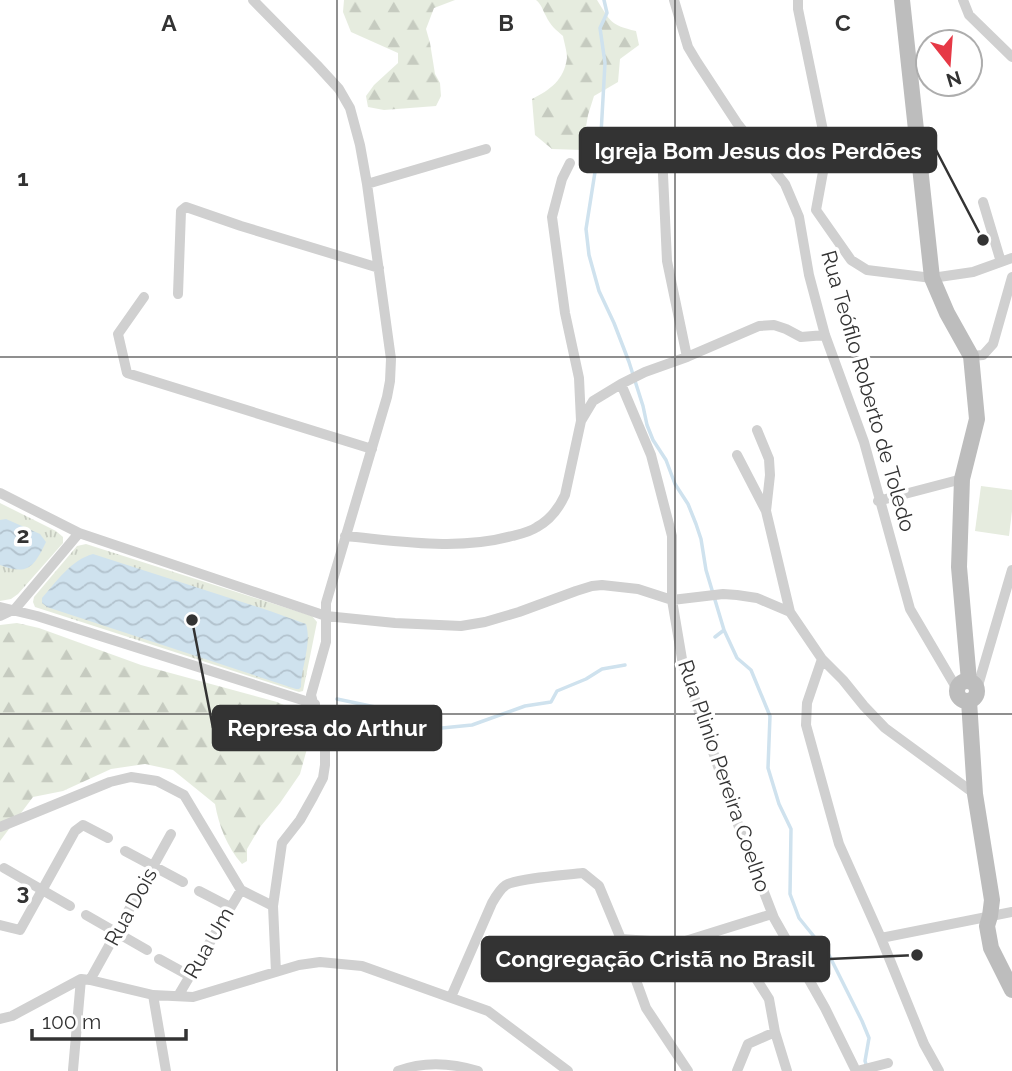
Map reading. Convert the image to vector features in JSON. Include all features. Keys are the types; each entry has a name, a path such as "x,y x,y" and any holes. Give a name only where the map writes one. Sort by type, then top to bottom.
{"street":[{"path":"253,0 339,89 350,108 367,184 391,359 388,389 326,603 326,642 313,700 325,748 323,778 300,820 282,843 273,906 276,972"},
{"name":"Rua Teófilo Roberto de Toledo","path":"674,0 688,47 696,62 737,123 785,184 799,217 809,275 825,335 863,442 910,609 968,690 975,794 992,900 987,926 991,948 1012,990"},
{"path":"788,0 798,5 827,150 816,210 850,261 867,271 932,278 973,272 1006,260 983,202"},
{"path":"902,0 932,278 947,313 971,356 977,419 962,479 959,567 968,690"},
{"path":"963,0 969,15 1012,57"},
{"path":"367,184 486,149"},
{"path":"662,153 667,261 687,357"},
{"path":"345,537 449,544 498,540 535,529 561,505 580,421 579,378 565,313 552,217 562,179 570,163"},
{"path":"178,294 181,211 186,207 379,268"},
{"path":"799,217 816,210"},
{"path":"971,356 983,355 993,344 1012,277"},
{"path":"144,297 118,334 127,373 372,449"},
{"path":"580,421 593,401 623,383 759,326 774,325 786,328 801,337 825,335"},
{"name":"Rua Plinio Pereira Coelho","path":"623,383 651,455 673,536 672,600 683,665 772,914 859,1071"},
{"path":"757,430 770,468 766,511"},
{"path":"737,455 766,511 790,612 822,659 886,728 975,794"},
{"path":"878,500 962,479"},
{"path":"0,493 79,533 326,616 461,626 485,622 601,585 638,589 672,600 723,594 757,598 790,612"},
{"path":"0,616 15,609 79,533"},
{"path":"968,690 1012,570"},
{"path":"0,607 15,609 313,700"},
{"path":"822,659 807,703 806,725 839,844 924,1044 939,1071"},
{"path":"0,827 110,782 131,777 157,781 184,795 241,890 273,906"},
{"path":"0,925 20,930 75,831 83,825 108,838"},
{"name":"Rua Dois","path":"85,979 117,933 171,834"},
{"path":"125,851 183,882"},
{"path":"4,868 70,906"},
{"path":"451,997 500,890 508,884 583,873 598,887 621,939 646,1008 688,1071"},
{"name":"Rua Um","path":"178,996 241,890"},
{"path":"199,891 230,907"},
{"path":"881,938 1012,912"},
{"path":"621,939 679,943 772,914"},
{"path":"86,915 147,950"},
{"path":"159,959 190,976"},
{"path":"0,1019 12,1016 85,979 153,995 193,997 299,965 320,962 362,966 488,1011 568,1071"},
{"path":"736,971 750,969 769,999 785,1070"},
{"path":"73,1070 85,979"},
{"path":"153,995 166,1071"},
{"path":"737,1071 748,1044 775,1032"},
{"path":"859,1071 888,1063"},
{"path":"398,1071 435,1064 478,1071"}],"green space":[{"path":"344,0 455,0 434,8 426,29 435,74 440,83 441,96 436,106 384,110 368,107 366,96 398,63 398,53 351,32 343,12"},
{"path":"536,0 597,0 612,22 636,31 639,45 620,59 618,82 594,96 582,150 552,149 535,135 532,99 555,83 563,72 567,58 563,36 551,25"},
{"path":"981,486 1012,490 1009,536 975,531"},
{"path":"0,503 56,531 63,537 63,543 18,594 11,599 0,601"},
{"path":"86,544 312,616 317,622 303,691 299,692 35,607 34,597 77,546"},
{"path":"17,623 39,628 141,665 277,702 298,711 307,720 308,745 300,774 260,827 247,849 247,861 242,864 228,843 215,804 173,770 145,764 111,769 63,791 33,797 0,841 0,625"}],"water":[{"path":"6,519 40,534 46,542 38,558 29,567 17,570 0,565 0,520"},
{"path":"93,554 306,624 308,639 301,687 296,689 47,607 42,603 42,598 65,572 78,561"}],"waterway":[{"path":"604,0 607,13 600,28 605,63 601,134 586,229 589,255 599,291 629,362 647,425 696,524 724,630 737,658 751,670 770,716 768,768 779,804 791,829 790,894 799,918 829,955 862,1021 869,1038 865,1061 867,1067"},
{"path":"715,637 724,630"},
{"path":"337,699 380,708 406,726 432,729 472,725 525,706 551,702 557,691 602,669 625,665"}],"place":[{"name":"Igreja Bom Jesus dos Perdões","path":"983,240"},
{"name":"Represa do Arthur","path":"192,620"},
{"name":"Congregação Cristã no Brasil","path":"917,955"}]}
